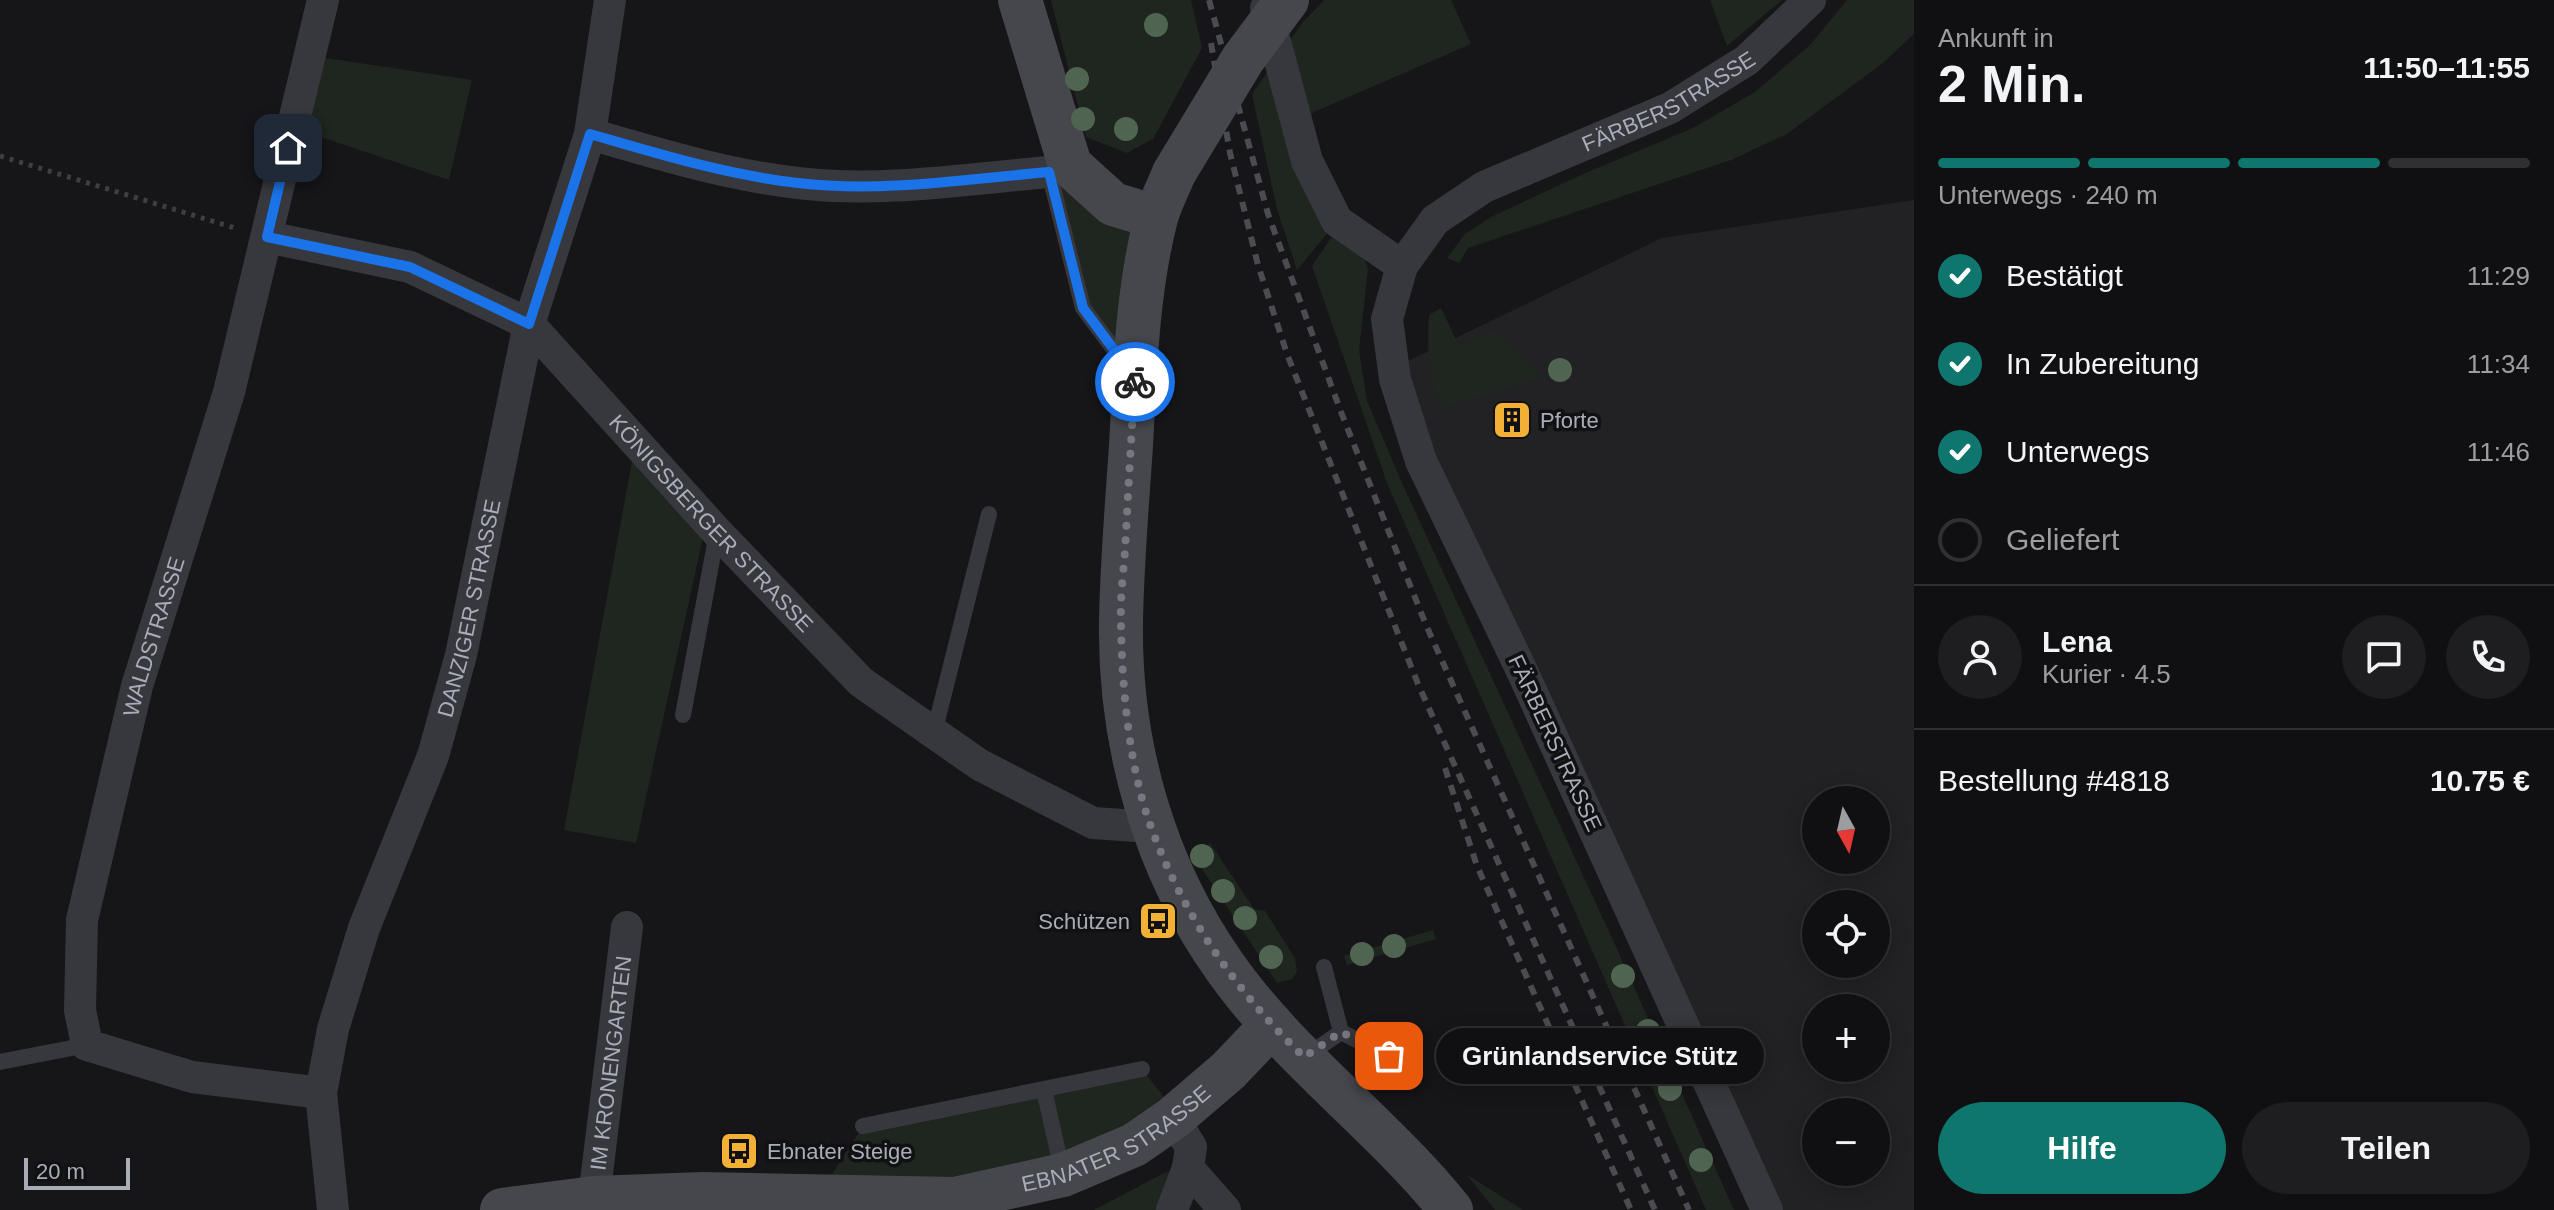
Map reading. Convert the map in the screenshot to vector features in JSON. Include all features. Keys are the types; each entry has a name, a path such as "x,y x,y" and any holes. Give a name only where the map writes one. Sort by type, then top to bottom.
{"main road":[{"path":"1020,0 1060,169 1113,204 1156,217"},
{"path":"1287,0 1243,59 1174,173 1156,217 1141,303 1135,378 1121,623 1127,710 1140,786 1151,827 1191,914 1226,968 1271,1026 1451,1210"},
{"name":"EBNATER STRASSE","path":"502,1210 594,1198 703,1194 955,1199 1063,1175 1134,1145 1173,1118 1228,1071 1271,1026"}],"street":[{"name":"WALDSTRASSE","path":"87,1045 80,1010 82,920 137,686 229,392 323,0"},
{"name":"DANZIGER STRASSE","path":"333,1210 321,1093 333,1029 364,928 433,756 457,669 529,324 590,134 610,0"},
{"path":"1264,0 1307,161 1337,221 1402,266"},
{"name":"FÄRBERSTRASSE","path":"1767,1210 1523,673 1421,461 1395,379 1387,319 1402,266 1435,220 1484,187 1670,108 1747,60 1810,0"},
{"path":"590,134 715,170 801,184 889,186 1060,169"},
{"name":"KÖNIGSBERGER STRASSE","path":"267,237 410,267 529,324 717,532 861,682 980,765 1093,823 1151,827"},
{"name":"IM KRONENGARTEN","path":"594,1198 627,927"},
{"path":"87,1045 192,1077 321,1093"},
{"path":"1172,1210 1188,1168 1191,1147 1173,1118"},
{"path":"1188,1168 1225,1210"}],"lane":[{"path":"1060,169 1083,308 1135,378"},
{"path":"934,733 989,514"},
{"path":"683,715 717,532"},
{"path":"1324,967 1341,1032 1389,1056"},
{"path":"1304,1057 1341,1032"},
{"path":"0,1062 87,1045"},
{"path":"863,1126 1142,1069"},
{"path":"1044,1090 1063,1175"}],"path":[{"path":"0,156 267,237"}],"shaded area":[{"path":"1051,0 1191,0 1202,48 1153,139 1127,153 1086,137"},
{"path":"1324,0 1451,0 1471,44 1307,115 1330,230 1297,270 1277,209 1252,94 1303,22"},
{"path":"1710,0 1782,0 1727,46"},
{"path":"1847,0 1914,0 1914,34 1883,63 1787,134 1731,160 1468,248 1459,263 1447,258 1465,234 1491,217 1693,128 1755,92 1810,45"},
{"path":"320,57 472,80 449,180 303,131"},
{"path":"1049,172 1156,217 1135,378 1083,308"},
{"path":"1914,200 1914,1210 1773,1210 1477,560 1400,365 1662,238"},
{"path":"1333,235 1363,255 1368,269 1359,350 1367,401 1734,1210 1706,1210 1387,483 1312,266"},
{"path":"1441,308 1459,346 1495,331 1544,377 1441,409 1432,374 1428,339 1429,315"},
{"path":"632,461 703,537 636,843 564,830"},
{"path":"1210,843 1254,909 1265,911 1295,958 1297,972 1292,979 1277,983 1193,855"},
{"path":"1433,930 1436,939 1347,965 1344,956"},
{"path":"1142,1069 1181,1119 1059,1173 822,1190 863,1126"},
{"path":"1174,1170 1162,1210 1094,1210 1164,1173"},
{"path":"1466,1174 1523,1210 1495,1210"}],"railway":[{"path":"1209,0 1268,214 1341,412 1426,625 1689,1210"},
{"path":"1211,43 1230,153 1258,265 1287,354 1418,684 1655,1210"},
{"path":"1445,768 1477,866 1631,1210"}],"way so far":[{"path":"1135,382 1121,623 1127,710 1140,786 1151,827 1191,914 1226,968 1271,1026 1304,1057 1341,1032 1389,1056"}],"place":[{"name":"Pforte","path":"1512,420"},
{"name":"Schützen","path":"1158,921"},
{"name":"Grünlandservice Stütz","path":"1389,1056"},
{"name":"Ebnater Steige","path":"739,1151"}],"route":[{"path":"288,148 267,237 410,267 529,324 590,134 715,170 801,184 889,186 1049,172 1083,308 1135,382"}]}
